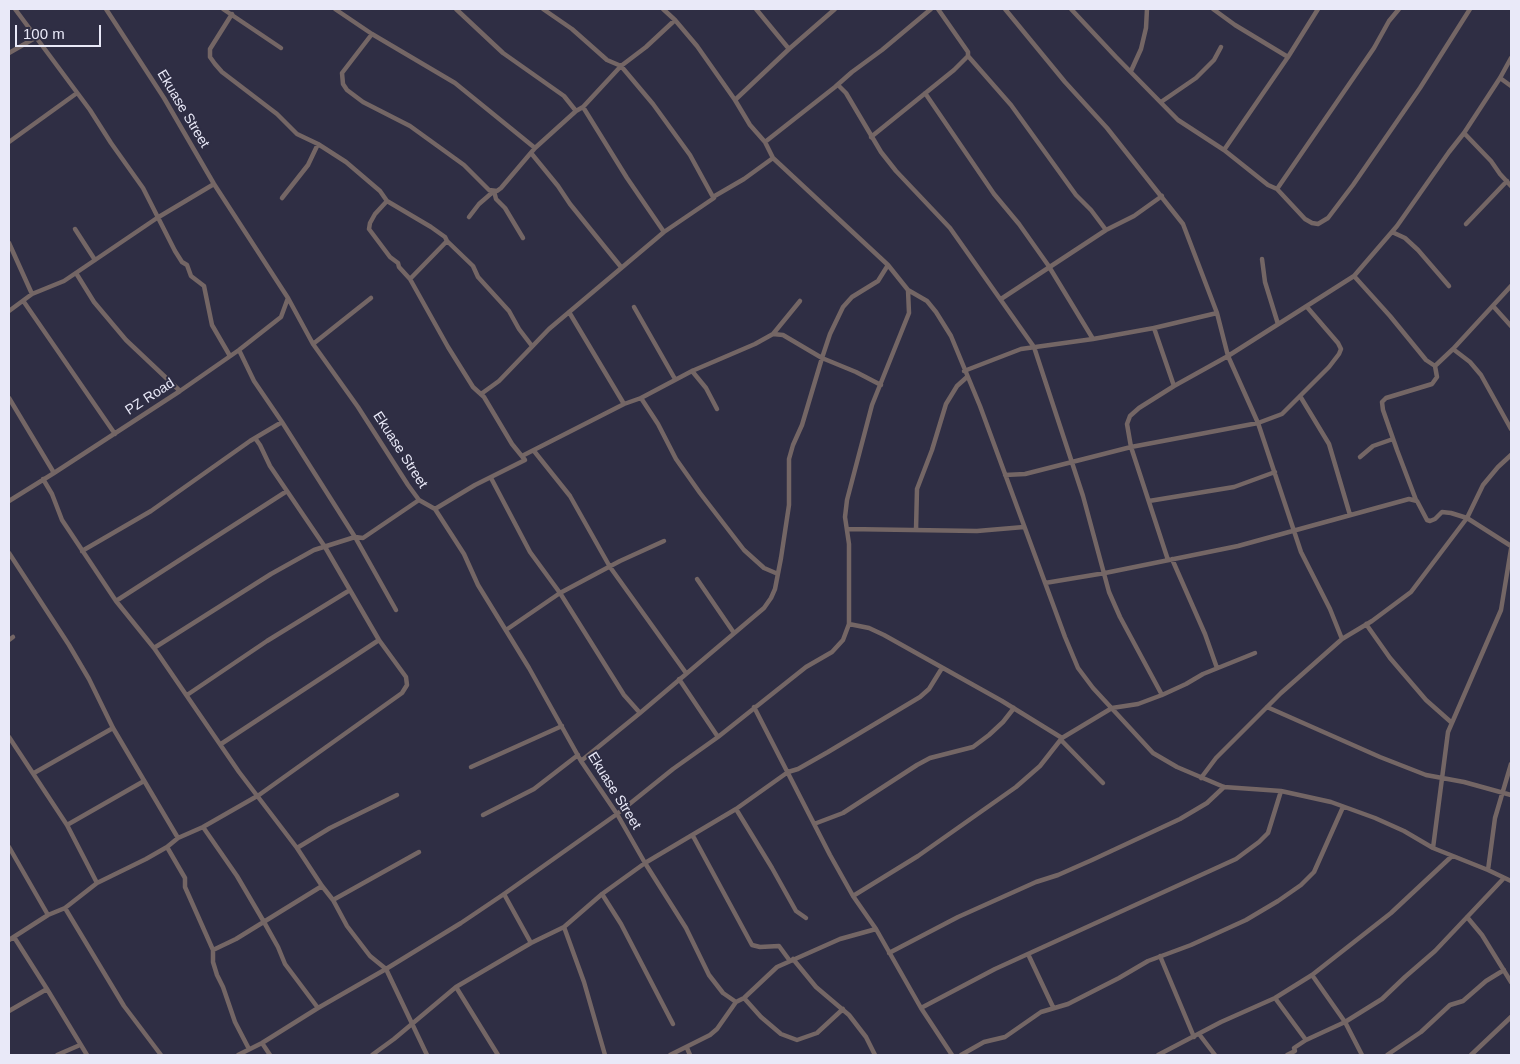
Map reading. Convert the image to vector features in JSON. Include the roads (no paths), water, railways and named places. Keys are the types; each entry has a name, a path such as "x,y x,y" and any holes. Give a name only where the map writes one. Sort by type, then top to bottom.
{"street":[{"path":"14,9 95,117 135,176 154,208 157,218 175,251 186,265 191,276 204,286 212,325 230,356"},
{"name":"Ekuase Street","path":"106,9 164,98 214,184 288,298 313,344 358,407 419,500 434,509 464,554 478,585 581,761 618,814 645,863 686,928 709,975 723,993 736,1002"},
{"path":"335,9 372,34 455,83 535,148"},
{"path":"456,9 504,52 564,96 576,111"},
{"path":"544,9 572,29 607,60 621,66 653,104 690,154 713,197"},
{"path":"663,9 697,46 750,125 765,142 773,158 888,265 908,290 928,301 936,312 951,336 980,406 1078,668 1093,688 1153,754 1177,767 1224,787 1281,791 1313,797 1375,818 1404,831 1433,848 1511,881"},
{"path":"756,9 789,49"},
{"path":"824,9 827,14"},
{"path":"735,100 827,14 835,9"},
{"path":"765,142 931,9"},
{"path":"938,9 968,52 968,56 1010,105 1076,195 1092,210 1106,230"},
{"path":"1005,9 1184,224 1217,313 1228,356 1258,423 1301,552 1330,609 1342,639"},
{"path":"1071,9 1178,120 1224,150 1268,185 1277,189 1305,219 1318,224 1328,218 1353,185 1420,88 1470,9"},
{"path":"1131,71 1141,49 1146,28 1147,9"},
{"path":"1213,9 1235,25 1288,57"},
{"path":"1224,150 1288,57 1317,9"},
{"path":"1277,189 1374,48 1389,21 1399,9"},
{"path":"281,48 228,11 210,49 210,56 222,72 277,114 297,134 318,144 346,162 373,184 387,201 431,227 444,237 473,266 478,277 509,311 519,329 532,346"},
{"path":"469,217 494,191 500,188 535,148 576,111 583,107 621,66 646,47 675,20"},
{"path":"372,34 342,74 343,84 347,90 363,102 410,126 464,166 489,190 494,191"},
{"path":"9,53 35,38"},
{"path":"1161,102 1196,78 1214,60 1221,47"},
{"path":"871,137 954,70 968,56"},
{"path":"1217,668 1205,634 1170,560 1149,501 1131,447 1127,424 1130,416 1138,408 1228,356 1354,276 1392,232 1464,132 1511,58"},
{"path":"1500,78 1511,86"},
{"path":"838,85 846,93 871,137 896,170 950,228 1034,348 1083,496 1109,592 1120,617 1162,695"},
{"path":"9,142 78,93"},
{"path":"925,93 994,194 1019,224 1093,339"},
{"path":"583,107 627,178 664,232"},
{"path":"1464,132 1511,186"},
{"path":"282,198 308,165 318,144"},
{"path":"531,153 621,267"},
{"path":"481,394 499,380 549,329 664,232 773,158"},
{"path":"1466,224 1507,181"},
{"path":"9,312 32,294 64,281 157,218 214,184"},
{"path":"494,191 496,199 505,208 524,238"},
{"path":"1001,299 1106,230 1134,216 1162,196"},
{"path":"387,201 375,214 369,229 390,257 398,263 399,267 410,279 473,387 481,394 525,460 434,509"},
{"path":"75,229 95,260"},
{"path":"1392,232 1405,238 1418,250 1449,286"},
{"path":"410,279 447,241"},
{"path":"9,243 32,294"},
{"path":"1262,259 1265,282 1278,324"},
{"path":"581,761 764,608 771,598 778,574 789,505 789,459 802,425 830,334 843,307 852,297 878,281 888,265"},
{"path":"76,273 94,302 126,340 180,392"},
{"path":"1354,276 1426,360 1435,366 1437,377 1432,384 1383,400 1383,410 1393,439 1417,501 1427,520 1435,519 1442,512 1467,518 1511,548 1501,610 1448,732 1433,848"},
{"path":"1435,366 1511,286"},
{"path":"238,1055 262,1043 462,923 618,814 673,769 718,737 806,667 832,652 843,640 849,624 849,544 845,517 847,500 872,405 909,313 908,290"},
{"name":"PZ Road","path":"9,500 180,392 239,350 281,317 288,298"},
{"path":"313,344 371,298"},
{"path":"522,456 624,404 641,398 692,370 755,344 773,334 800,301"},
{"path":"24,302 115,434"},
{"path":"1494,306 1511,326"},
{"path":"634,307 675,379"},
{"path":"1005,475 1025,474 1131,447 1258,423 1282,414 1328,367 1341,349 1307,307"},
{"path":"569,312 624,404"},
{"path":"964,371 1021,349 1154,328 1217,313"},
{"path":"1154,328 1174,386"},
{"path":"773,334 783,334 822,358 881,385"},
{"path":"1453,349 1470,362 1481,375 1511,429"},
{"path":"239,350 254,381 355,537 396,610"},
{"path":"692,370 706,388 717,409"},
{"path":"916,530 917,489 932,450 946,404 957,386 967,377"},
{"path":"1300,396 1330,444 1350,515"},
{"path":"9,398 54,473"},
{"path":"641,398 658,424 676,459 700,494 744,550 764,568 778,574"},
{"path":"82,551 151,511 255,438 282,422"},
{"path":"9,940 48,915 65,908 97,883 167,847 178,838 203,827 259,795 402,692 406,685 406,677 379,640 325,547 286,491 255,438"},
{"path":"1360,457 1373,446 1393,439"},
{"path":"534,451 570,496 610,567 686,673"},
{"path":"1201,778 1216,758 1267,707 1342,639 1411,592 1467,518 1483,485 1511,455"},
{"path":"1149,501 1234,487 1275,472"},
{"path":"491,478 530,552 560,594 624,695 640,713"},
{"path":"43,479 52,494 62,520 116,601 154,648 239,772 259,795 297,848 333,900 347,926 370,956 386,969 427,1055"},
{"path":"116,601 286,491"},
{"path":"1045,583 1238,546 1409,499 1417,501"},
{"path":"154,648 271,574 314,550 355,537 363,538 419,500"},
{"path":"847,529 978,530 1024,527"},
{"path":"506,630 560,594 620,561 664,542"},
{"path":"9,553 89,679 113,728 178,838"},
{"path":"697,580 734,633"},
{"path":"187,696 267,641 350,590"},
{"path":"849,624 869,628 884,635 1014,708 1061,739 1103,782"},
{"path":"1366,624 1390,658 1426,700 1452,723"},
{"path":"221,744 379,640"},
{"path":"853,896 918,856 1016,787 1040,766 1061,739 1112,708 1138,704 1162,695 1217,668 1255,653"},
{"path":"372,1055 456,987 531,943 564,927 602,894 645,863 736,809 788,772 798,769 828,752 920,696 929,689 942,668"},
{"path":"679,679 718,737"},
{"path":"754,707 853,896 876,929 921,1008 952,1055"},
{"path":"1267,707 1426,775 1464,782 1511,795"},
{"path":"814,824 843,813 930,758 973,747 1003,722 1014,708"},
{"path":"472,767 562,726"},
{"path":"34,773 113,728"},
{"path":"9,737 67,824 97,883"},
{"path":"483,815 534,789 578,754"},
{"path":"1488,870 1495,818 1511,764"},
{"path":"67,824 144,781"},
{"path":"889,954 958,917 1036,882 1058,875 1092,860 1180,819 1207,803 1224,787"},
{"path":"921,1008 995,969 1236,859 1268,833 1281,791"},
{"path":"297,848 330,828 397,795"},
{"path":"962,1055 984,1042 1005,1037 1041,1012 1068,1004 1160,956 1191,945 1246,920 1301,885 1314,872 1343,807"},
{"path":"736,809 796,912 806,918"},
{"path":"203,827 237,876 278,947 285,964 318,1008"},
{"path":"693,836 752,944 760,947 780,946 816,987 843,1009 866,1037 875,1055"},
{"path":"9,847 48,915"},
{"path":"167,847 185,878 185,887 213,950 213,962 217,975 235,1022 249,1049"},
{"path":"333,900 419,852"},
{"path":"1158,1055 1275,998 1312,975 1391,913 1452,856"},
{"path":"1287,1055 1296,1053 1294,1048 1306,1040 1345,1022 1382,999 1435,951 1504,878"},
{"path":"213,950 236,939 322,886"},
{"path":"504,894 531,943"},
{"path":"602,894 621,924 673,1024"},
{"path":"65,908 124,1006 161,1055"},
{"path":"1467,917 1482,936 1511,982"},
{"path":"564,927 584,982 605,1055"},
{"path":"670,1055 710,1035 717,1029 736,1002 744,998 777,967 840,939 876,929"},
{"path":"14,937 48,988 87,1055"},
{"path":"1028,954 1053,1007"},
{"path":"1160,956 1194,1036"},
{"path":"1387,1055 1420,1032 1450,1005 1463,1001 1486,981 1504,970"},
{"path":"1312,975 1345,1022 1362,1055"},
{"path":"456,987 498,1055"},
{"path":"9,1010 48,988"},
{"path":"744,998 761,1017 781,1034 797,1040 817,1033 843,1009"},
{"path":"1275,998 1306,1040"},
{"path":"1471,1055 1511,1017"},
{"path":"1199,1034 1214,1055"},
{"path":"262,1043 270,1055"},
{"path":"58,1055 80,1045"},
{"path":"687,1048 690,1055"}]}
